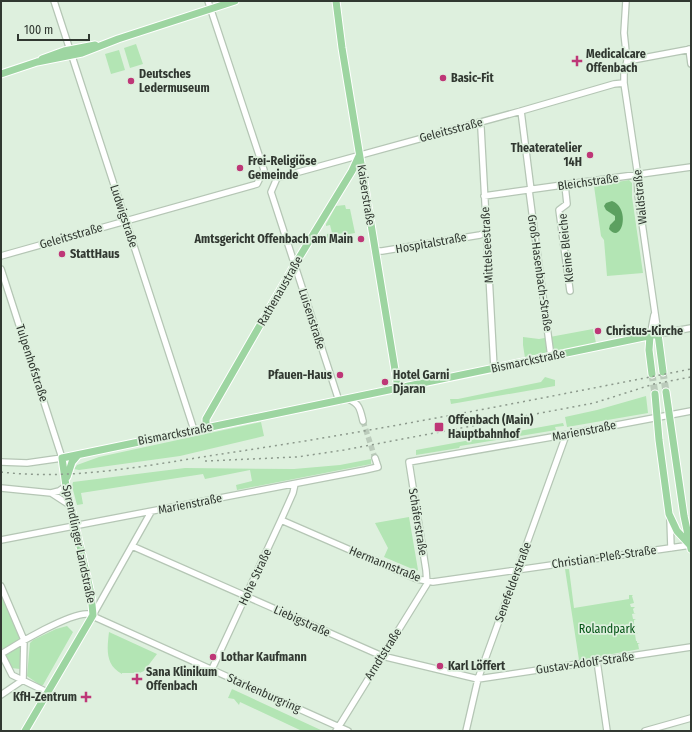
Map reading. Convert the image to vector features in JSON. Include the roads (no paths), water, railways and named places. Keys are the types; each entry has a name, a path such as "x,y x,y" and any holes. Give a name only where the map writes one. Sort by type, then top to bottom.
{"main road":[{"path":"1,74 37,62 45,57 92,50 104,44 235,1"},
{"name":"Kaiserstraße","path":"336,1 340,40 398,388"},
{"name":"Rathenaustraße","path":"206,427 206,419 294,266 352,171 359,156"},
{"name":"Bismarckstraße","path":"62,458 654,335"},
{"name":"Waldstraße","path":"654,335 663,372"},
{"name":"Waldstraße","path":"652,374 649,352 654,335"},
{"path":"666,392 664,415 658,440 669,514 677,531 691,547"},
{"path":"655,394 664,415 677,470 691,547"},
{"path":"66,483 70,465 79,454"},
{"name":"Sprendlinger Landstraße","path":"25,731 93,615 91,594 66,483 62,458"}],"street":[{"name":"Ludwigstraße","path":"54,1 194,430"},
{"path":"208,1 211,9"},
{"name":"Waldstraße","path":"626,1 624,33 627,61 624,73 624,83 638,175 638,197 654,311 654,335"},
{"name":"Geleitsstraße","path":"1,256 257,184 264,170 211,9"},
{"path":"627,61 690,49 691,64"},
{"name":"Geleitsstraße","path":"271,192 277,178 614,84 624,83"},
{"name":"Groß-Hasenbach-Straße","path":"521,111 551,357"},
{"name":"Mittelseestraße","path":"479,122 481,128 494,368"},
{"name":"Bleichstraße","path":"484,196 691,167"},
{"name":"Kleine Bleiche","path":"565,185 567,204 560,210 570,291"},
{"name":"Luisenstraße","path":"271,192 339,401"},
{"name":"Hospitalstraße","path":"375,252 486,232"},
{"name":"Tulpenhofstraße","path":"1,269 62,458"},
{"name":"Bismarckstraße","path":"654,335 691,328"},
{"path":"359,407 366,395"},
{"path":"348,399 355,402 359,407 363,422"},
{"name":"Marienstraße","path":"409,462 566,435 691,410"},
{"name":"Senefelderstraße","path":"466,731 478,678 566,435"},
{"name":"Bismarckstraße","path":"1,462 27,463 62,458"},
{"name":"Marienstraße","path":"1,540 378,467 375,458"},
{"name":"Schäferstraße","path":"409,462 427,581"},
{"path":"1,488 51,493 59,491 66,483"},
{"name":"Hohe Straße","path":"212,669 281,520 295,484"},
{"path":"51,493 71,506"},
{"path":"47,692 23,680 13,677 1,654 24,640 81,614 93,615 151,512"},
{"path":"669,514 671,548"},
{"name":"Hermannstraße","path":"281,520 418,579 427,581 433,582 518,570"},
{"name":"Liebigstraße","path":"132,546 382,656 478,678"},
{"name":"Christian-Pleß-Straße","path":"518,570 671,548 691,547"},
{"name":"Arndtstraße","path":"337,729 425,588 427,581"},
{"path":"1,586 24,640 23,680"},
{"name":"Starkenburgring","path":"93,615 212,669 337,729 348,731"},
{"name":"Gustav-Adolf-Straße","path":"478,678 691,647"},
{"path":"597,661 607,731"},
{"path":"1,695 23,680"},
{"path":"645,731 691,718"}],"tunnel":[{"path":"663,372 666,392"},
{"path":"652,374 655,394"},
{"path":"363,421 375,458"}],"railway":[{"path":"1,472 29,474 86,473 143,466 402,424 691,369"},
{"path":"205,461 297,457 344,450 594,403 654,384 691,377"}],"place":[{"name":"Medicalcare Offenbach","path":"577,61"},
{"name":"Basic-Fit","path":"443,78"},
{"name":"Deutsches Ledermuseum","path":"131,81"},
{"name":"Theateratelier 14H","path":"590,155"},
{"name":"Frei-Religiöse Gemeinde","path":"240,168"},
{"name":"Amtsgericht Offenbach am Main","path":"361,239"},
{"name":"StattHaus","path":"62,254"},
{"name":"Christus-Kirche","path":"598,331"},
{"name":"Pfauen-Haus","path":"340,375"},
{"name":"Hotel Garni Djaran","path":"385,382"},
{"name":"Offenbach (Main) Hauptbahnhof","path":"439,427"},
{"name":"Lothar Kaufmann","path":"213,657"},
{"name":"Karl Löffert","path":"440,666"},
{"name":"Sana Klinikum Offenbach","path":"137,679"},
{"name":"KfH-Zentrum","path":"86,697"}],"park label":[{"name":"Rolandpark","path":"607,629"}]}
